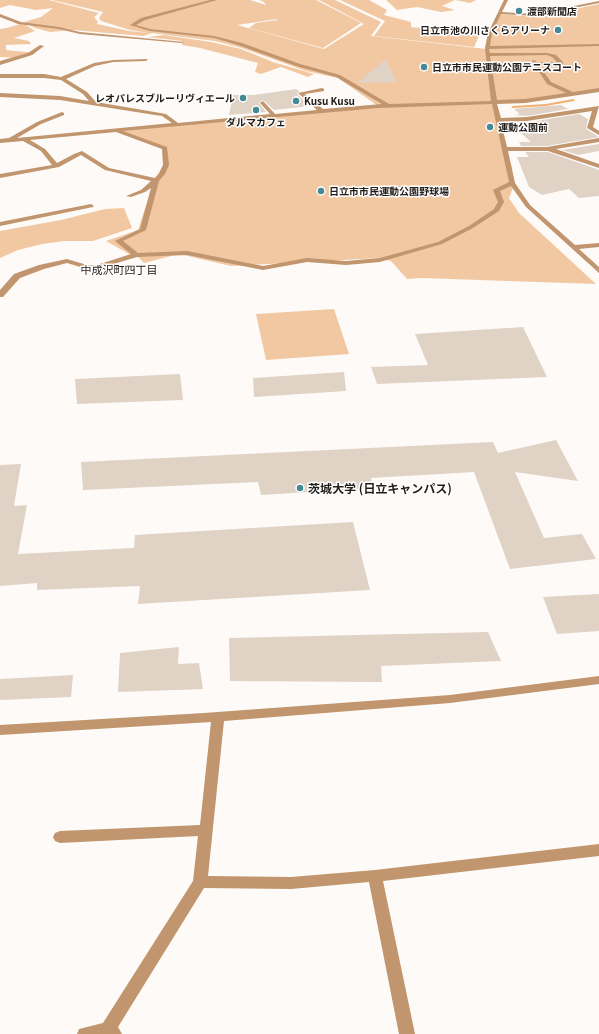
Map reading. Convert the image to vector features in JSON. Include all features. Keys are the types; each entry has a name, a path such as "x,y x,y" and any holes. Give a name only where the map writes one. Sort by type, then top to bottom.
{"street":[{"path":"215,0 143,19 132,25 150,30 214,38 240,44 298,65 338,76 387,105"},
{"path":"506,0 499,13 498,21 490,33 487,55 494,101 512,184 528,206 599,271"},
{"path":"499,13 534,15 599,2"},
{"path":"0,15 20,23 59,28 80,33 182,42"},
{"path":"487,48 599,45"},
{"path":"0,63 30,54 42,46"},
{"path":"529,54 549,83 572,94"},
{"path":"487,55 551,55 561,64 536,64"},
{"path":"62,79 94,65 114,61 146,60"},
{"path":"0,76 38,76 62,79 85,93 94,103"},
{"path":"322,90 300,93 322,111"},
{"path":"0,141 387,105 525,101 599,90"},
{"path":"0,95 60,98 94,103 164,115 176,124"},
{"path":"263,103 273,115"},
{"path":"498,120 527,118 598,108 590,128 599,133"},
{"path":"9,140 39,123 62,114"},
{"path":"112,130 144,139 164,148 166,165 162,174 143,191 129,196"},
{"path":"23,138 43,150 51,161 57,166"},
{"path":"504,149 547,149 599,140"},
{"path":"547,149 599,166"},
{"path":"0,176 57,166 76,154 82,154 107,169 156,180"},
{"path":"136,255 118,241 143,230 156,180"},
{"path":"0,295 17,276 42,267 67,261 87,267 97,267 136,255 187,253 263,268 307,260 346,263 380,260 440,243 471,227 497,210 501,202 496,190 512,184"},
{"path":"0,224 91,206"},
{"path":"574,247 599,245"},
{"path":"0,730 218,717 450,699 599,680"},
{"path":"85,1034 111,1031 200,882 218,717"},
{"path":"60,837 206,830"},
{"path":"200,882 291,883 375,876 599,850"},
{"path":"375,876 407,1034"}],"shaded area":[{"path":"0,0 49,0 99,13 94,17 98,22 97,24 129,31 149,33 130,30 101,21 99,18 103,12 52,0 250,0 266,5 264,2 259,0 316,0 361,23 323,48 249,28 256,23 277,19 237,25 324,49 364,24 319,0 335,0 381,22 371,36 486,49 490,33 498,14 537,17 599,4 599,90 538,99 494,101 504,149 512,167 513,188 509,198 519,213 596,284 421,278 407,279 391,261 380,258 231,266 179,254 144,263 136,255 129,254 106,241 138,230 150,193 163,169 165,154 161,146 115,130 378,106 338,78 306,71 242,48 215,41 152,33 143,36 73,30 50,32 35,28 24,22 41,17 53,8 36,10 10,5 0,8"},
{"path":"340,0 369,0 387,10 384,15 411,22 411,27 480,34 474,47 374,36 385,21"},
{"path":"386,0 455,0 442,6 455,10 441,12 417,7 397,10"},
{"path":"455,0 476,0 470,3"},
{"path":"23,23 35,31 14,38 29,41 31,44 6,45 6,50 36,53 22,58 0,57 0,29"},
{"path":"164,35 211,42 241,49 273,62 314,74 308,77 281,67 261,74 255,72 258,63 200,48 182,45 182,41 148,37"},
{"path":"124,208 132,228 93,241 65,241 42,244 18,250 0,258 0,231 61,220 105,209"},
{"path":"334,309 349,354 266,360 256,314"}],"building":[{"path":"386,59 397,82 357,83"},
{"path":"296,89 299,91 297,94 310,106 274,110 263,100 259,103 266,112 229,115 233,95 254,95"},
{"path":"561,105 568,109 527,116 514,115 520,114 514,109"},
{"path":"579,114 588,119 586,129 599,137 547,146 521,146 519,142 531,142 521,133 534,132 524,123"},
{"path":"599,144 599,151 578,155 562,150"},
{"path":"525,152 548,152 599,170 599,196 579,198 569,189 542,195 529,187 517,157 529,157"},
{"path":"523,327 547,377 377,384 371,367 428,365 415,334"},
{"path":"344,372 346,391 254,397 253,378"},
{"path":"180,374 183,400 77,404 75,379"},
{"path":"556,440 578,481 515,472 544,538 582,534 596,559 510,569 474,472 371,478 373,488 261,495 258,482 83,490 81,462 493,442 498,453"},
{"path":"21,464 14,506 27,505 18,554 134,548 135,535 353,522 370,590 138,604 140,586 37,590 37,583 0,586 0,465"},
{"path":"599,594 599,631 557,634 543,597"},
{"path":"488,632 501,661 381,666 382,682 230,681 229,638"},
{"path":"179,647 178,664 199,663 203,689 118,692 120,653"},
{"path":"73,675 71,697 0,700 0,679"}],"waterway":[{"path":"513,107 546,105 573,100"}],"place":[{"name":"渡部新聞店","path":"519,11"},
{"name":"日立市池の川さくらアリーナ","path":"558,30"},
{"name":"日立市市民運動公園テニスコート","path":"424,67"},
{"name":"レオパレスブルーリヴィエール","path":"243,98"},
{"name":"Kusu Kusu","path":"296,101"},
{"name":"ダルマカフェ","path":"256,110"},
{"name":"運動公園前","path":"490,127"},
{"name":"日立市市民運動公園野球場","path":"321,191"},
{"name":"茨城大学 (日立キャンパス)","path":"300,488"}],"district":[{"name":"中成沢町四丁目","path":"119,270"}]}
